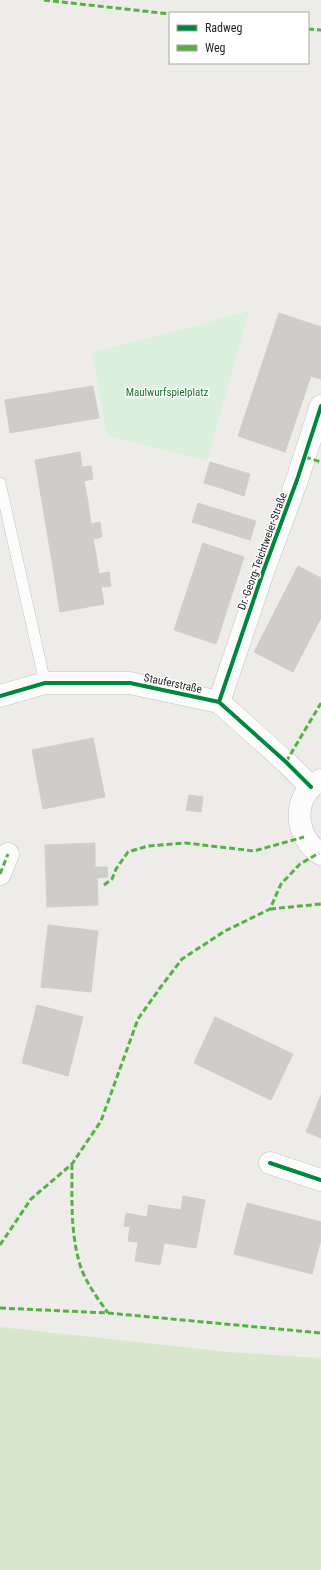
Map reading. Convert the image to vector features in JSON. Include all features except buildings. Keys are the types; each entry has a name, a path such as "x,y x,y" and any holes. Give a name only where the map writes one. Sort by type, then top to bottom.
{"street":[{"name":"Dr.-Georg-Teichtweier-Straße","path":"220,702 263,572 313,460 321,406"},
{"name":"Stauferstraße","path":"0,696 45,683 130,683 220,702"},
{"path":"220,702 286,762 316,784 301,805 300,823 304,837 321,854"},
{"path":"270,1163 321,1180"}],"lane":[{"path":"0,483 45,683"}],"green space":[{"name":"Maulwurfspielplatz","path":"249,311 207,461 107,436 92,353"},
{"path":"0,1327 228,1352 321,1358 321,1570 0,1570"}],"marked path":[{"path":"44,0 169,14"},
{"path":"309,29 321,30"},
{"path":"305,457 321,462"},
{"path":"286,762 321,703"},
{"path":"104,885 112,879 116,869 128,852 148,846 186,843 254,851 304,837"},
{"path":"0,1245 31,1199 72,1164 101,1121 138,1019 182,959 225,931 270,909 281,884 300,864 319,853"},
{"path":"0,874 8,854"},
{"path":"270,909 321,904"},
{"path":"72,1164 72,1216 77,1255 86,1280 108,1313"},
{"path":"0,1308 108,1313 321,1333"}],"cycle path":[{"path":"219,702 263,572 297,480 321,406"},
{"path":"0,696 45,683 130,683 219,702 286,762 311,787"},
{"path":"270,1163 321,1180"}]}
